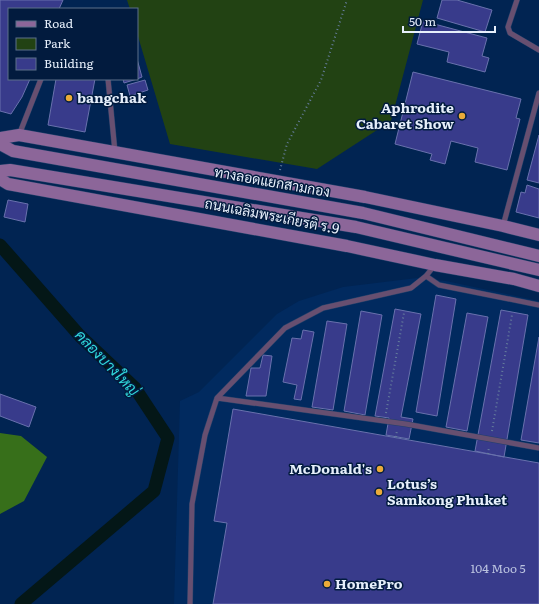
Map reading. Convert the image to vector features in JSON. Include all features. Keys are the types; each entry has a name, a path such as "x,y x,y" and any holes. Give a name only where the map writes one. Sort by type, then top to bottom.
{"main road":[{"path":"0,138 19,135 365,196 539,235"},
{"name":"ทางลอดแยกสามกอง","path":"0,144 13,151 363,213 539,256"},
{"path":"0,171 10,170 356,227 539,270"},
{"name":"ถนนเฉลิมพระเกียรติ ร.9","path":"0,179 8,184 332,243 435,265 514,279 539,286"}],"lane":[{"path":"517,0 508,27 510,33 539,50"},
{"path":"19,135 41,80"},
{"path":"108,80 115,152"},
{"path":"503,226 539,93"},
{"path":"190,604 192,504 205,435 216,398 285,328 324,308 411,288 426,276 435,265"},
{"path":"426,276 439,285 539,305"},
{"path":"216,398 397,423 539,448"}],"path":[{"path":"277,181 287,144 320,80 348,0"},
{"path":"396,437 397,416 385,414 404,313"},
{"path":"488,454 512,315"}],"shaded area":[{"path":"417,278 446,281 539,301 539,604 174,604 180,401 199,392 277,314 299,301 343,287"}],"green space":[{"path":"127,0 423,0 391,121 317,169 170,144 138,36 138,8 130,8"},
{"path":"0,433 21,436 47,457 24,501 0,514"}],"building":[{"path":"0,0 63,0 59,8 8,8 8,80 30,80 22,97 11,114 0,111"},
{"path":"442,0 457,0 492,10 485,32 437,18"},
{"path":"423,21 487,38 482,56 489,58 485,72 447,62 449,52 417,44"},
{"path":"138,63 142,77 138,79"},
{"path":"413,72 521,99 516,118 520,119 507,170 475,162 478,148 451,141 445,164 430,160 432,154 395,144"},
{"path":"56,80 95,80 85,132 48,125"},
{"path":"123,80 134,80 124,83"},
{"path":"145,80 148,90 130,96 127,85"},
{"path":"539,135 539,183 527,180"},
{"path":"527,185 539,189 539,218 516,212 521,192 525,193"},
{"path":"8,200 28,204 25,222 4,217"},
{"path":"436,295 456,299 437,416 416,412"},
{"path":"395,309 421,314 401,417 413,419 409,439 386,435 389,418 375,416"},
{"path":"501,310 528,315 504,457 475,451"},
{"path":"361,311 382,315 365,415 344,411"},
{"path":"467,313 488,317 467,431 446,427"},
{"path":"327,321 347,324 333,410 312,407"},
{"path":"303,330 314,332 301,400 294,399 297,385 283,382 292,338 301,339"},
{"path":"539,337 539,443 521,440"},
{"path":"263,355 272,356 266,396 246,396 251,368 260,368"},
{"path":"0,394 36,407 29,427 0,416"},
{"name":"Lotus’s Samkong Phuket","path":"233,409 539,463 539,604 213,604 227,523 214,521"}],"waterway":[{"name":"คลองบางใหญ่","path":"0,245 80,336 135,388 168,438 154,491 21,604"}],"place":[{"name":"bangchak","path":"69,98"},
{"name":"Aphrodite Cabaret Show","path":"462,116"},
{"name":"McDonald's","path":"380,469"},
{"name":"Lotus’s Samkong Phuket","path":"379,492"},
{"name":"HomePro","path":"327,584"}]}
